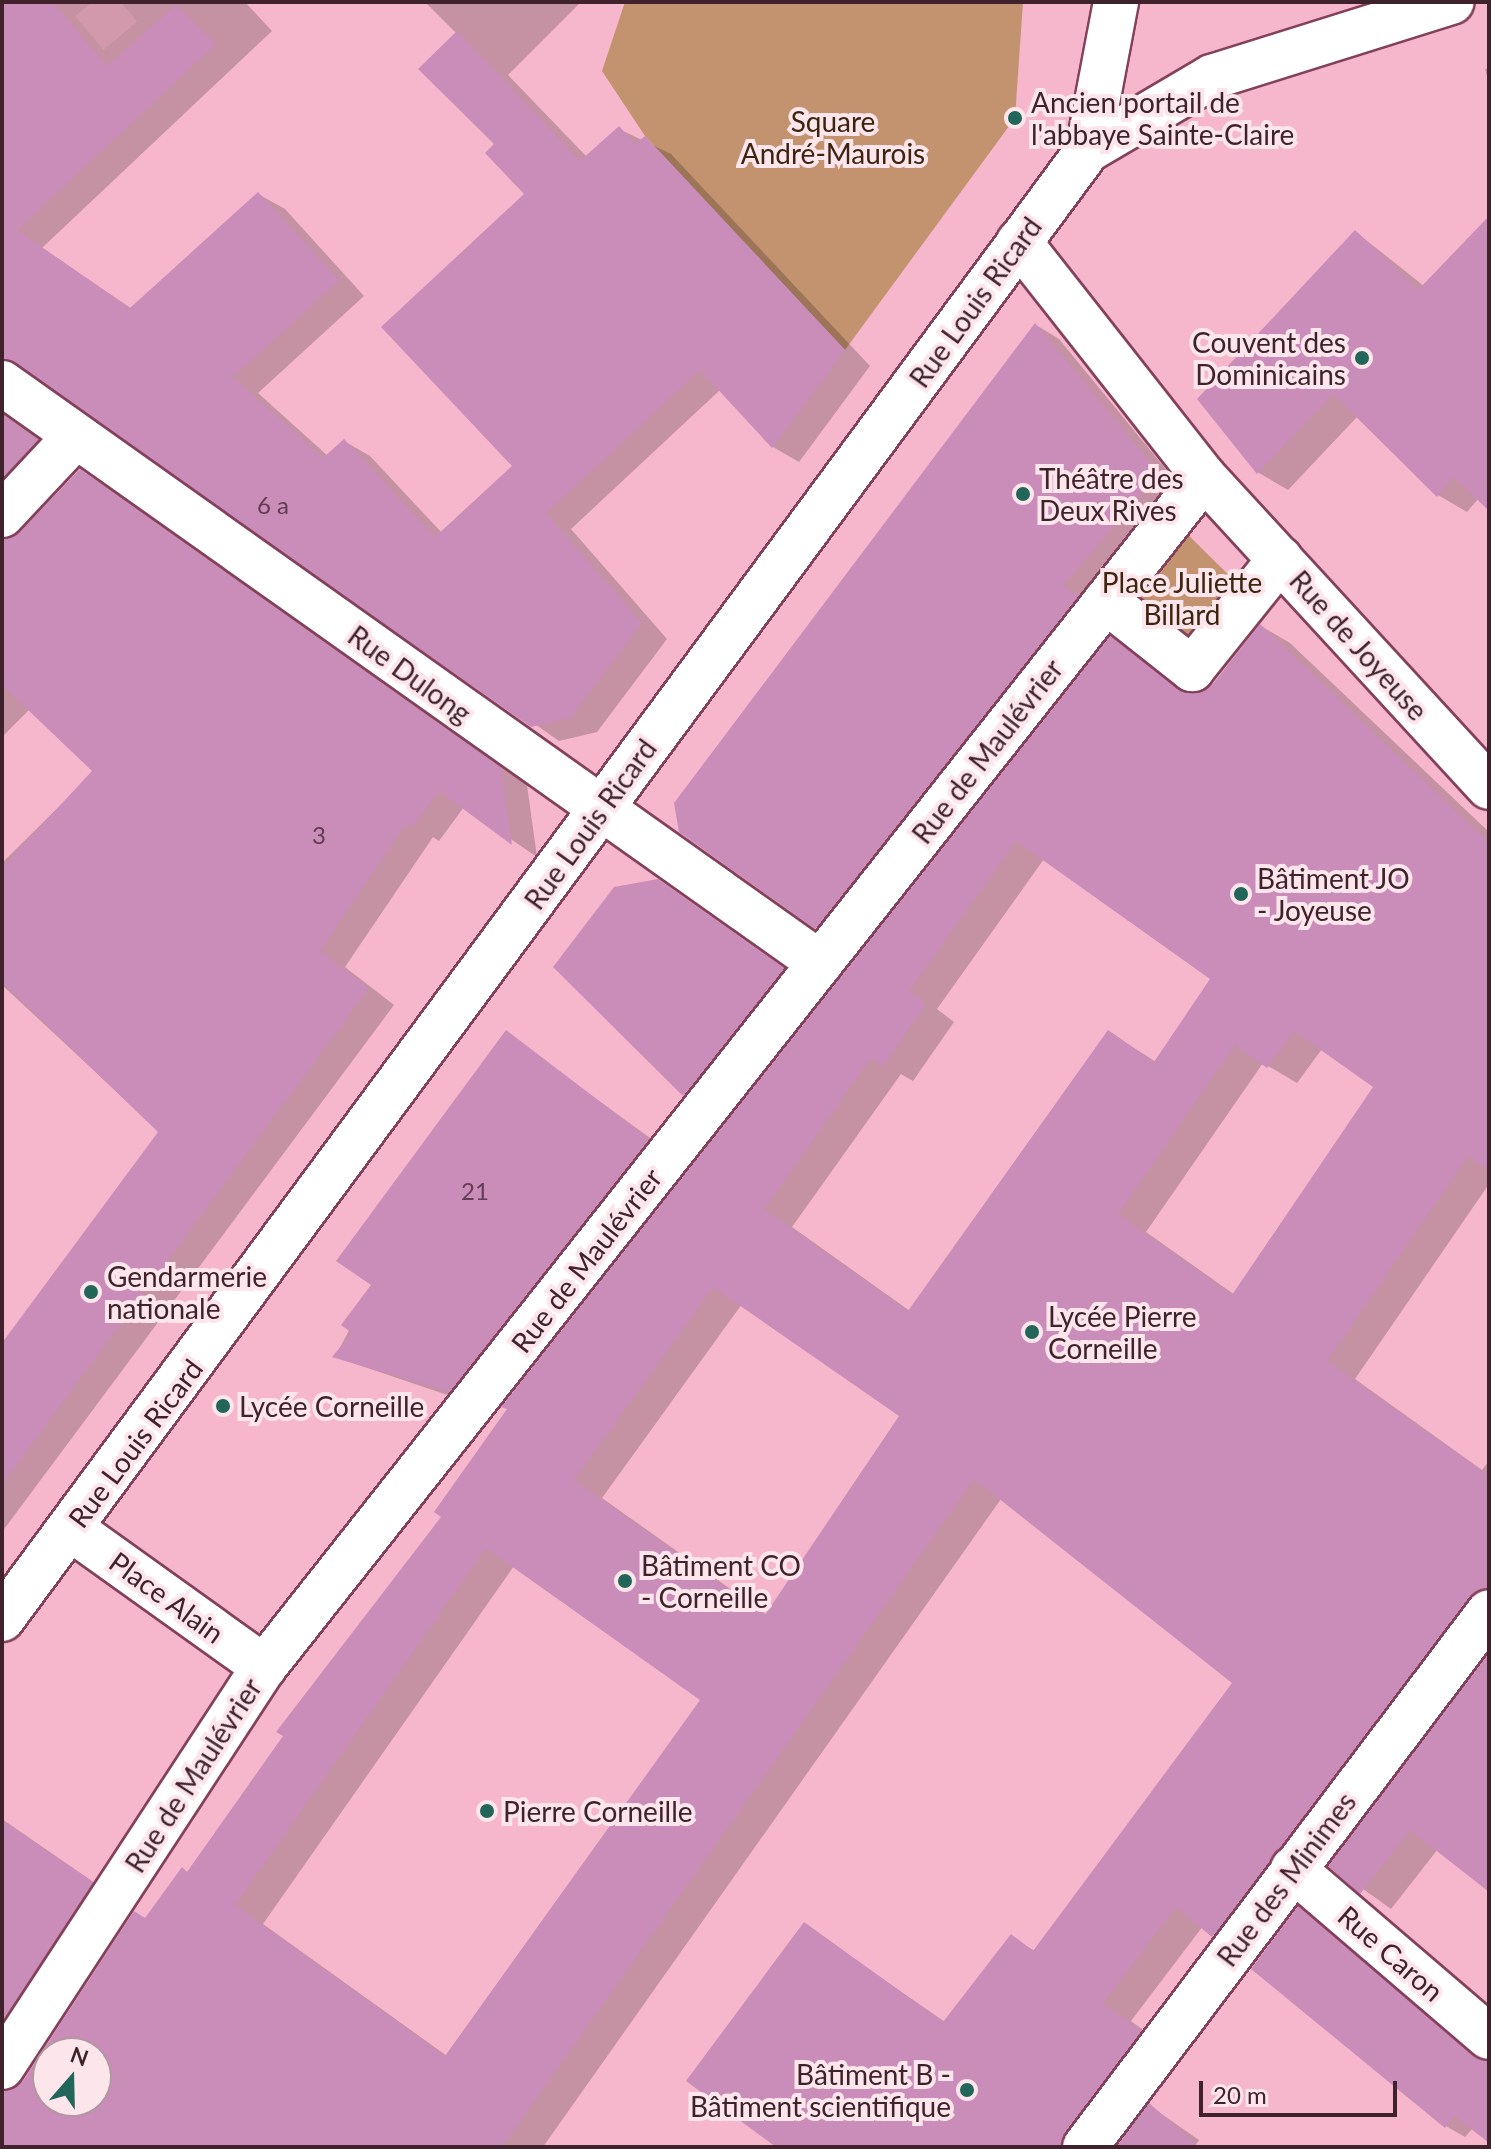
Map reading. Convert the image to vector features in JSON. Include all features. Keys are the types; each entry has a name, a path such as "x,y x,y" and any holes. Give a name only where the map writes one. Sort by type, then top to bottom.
{"street":[{"name":"Rue Louis Ricard","path":"2,1619 1088,150 1116,2"},
{"path":"1088,150 1212,77 1452,2"},
{"name":"Rue de Joyeuse","path":"1019,242 1204,477 1489,787"},
{"name":"Rue Dulong","path":"2,383 600,810 820,963"},
{"path":"2,515 76,436"},
{"name":"Rue de Maulévrier","path":"2,2067 264,1667 1204,477"},
{"path":"1106,601 1192,669 1280,559"},
{"name":"Place Alain","path":"70,1528 264,1667"},
{"name":"Rue des Minimes","path":"1085,2147 1489,1612"},
{"name":"Rue Caron","path":"1293,1869 1489,2037"}],"green space":[{"name":"Square André-Maurois","path":"625,2 1023,2 1015,118 845,350 645,136 602,71"},
{"name":"Place Juliette Billard","path":"1172,519 1250,596 1192,669 1106,601"}],"building":[{"path":"2,2 52,2 107,66 176,5 216,44 17,230 130,308 258,192 339,280 233,377 323,458 344,439 435,537 512,466 381,327 524,194 485,153 494,144 418,69 457,31 580,161 619,126 635,144 645,136 845,350 772,448 700,370 546,513 642,623 570,718 531,727 2,358"},
{"name":"Couvent des Dominicains","path":"1489,216 1489,511 1454,477 1437,497 1333,394 1257,474 1197,399 1355,230 1418,290"},
{"path":"1035,323 1150,462 1150,483 1063,586 1078,596 815,929 679,832 674,803"},
{"path":"2,414 38,440 2,478"},
{"path":"80,469 501,768 512,845 439,791 412,828 407,822 320,951 369,988 2,1484 2,1343 158,1132 2,982 2,868 92,771 2,685 2,539 20,532"},
{"path":"1260,624 1489,843 1489,1171 1468,1156 1327,1361 1489,1476 1489,1588 1469,1597 1212,1937 1176,1907 1103,2003 1141,2031 1061,2147 776,2147 686,2081 804,1922 943,2022 1011,1934 1033,1951 1232,1683 974,1479 502,2147 2,2147 2,2092 23,2081 32,2067 32,2117 112,2117 112,2037 52,2037 134,1911 145,1918 182,1867 187,1872 283,1736 276,1732 441,1517 434,1512 507,1409 501,1407 1110,636 1189,694 1212,685","holes":["1016,841 1210,979 1154,1062 1108,1030 908,1311 764,1209 871,1058 883,1066 926,1004 909,991","1294,1031 1373,1087 1232,1295 1118,1214 1235,1045 1267,1068","713,1287 899,1416 765,1615 574,1480","486,1548 700,1700 445,2056 235,1905"]},
{"path":"658,879 784,968 683,1096 553,967 614,887"},
{"path":"506,1030 649,1139 449,1392 332,1357 352,1333 341,1325 371,1285 336,1261"},
{"path":"1489,1653 1489,1892 1410,1830 1360,1894 1328,1866"},
{"path":"2,1820 93,1882 2,2021"},
{"path":"1298,1906 1489,2063 1489,2143 1455,2116 1445,2128 1251,1969"},
{"path":"1149,2103 1199,2147 1116,2147"}],"tunnel":[{"path":"92,2 129,46"}],"place":[{"name":"Ancien portail de l'abbaye Sainte-Claire","path":"1015,118"},
{"name":"Couvent des Dominicains","path":"1362,358"},
{"name":"Théâtre des Deux Rives","path":"1023,494"},
{"name":"Bâtiment JO - Joyeuse","path":"1241,894"},
{"name":"Gendarmerie nationale","path":"91,1292"},
{"name":"Lycée Pierre Corneille","path":"1032,1332"},
{"name":"Lycée Corneille","path":"223,1406"},
{"name":"Bâtiment CO - Corneille","path":"625,1581"},
{"name":"Pierre Corneille","path":"487,1811"},
{"name":"Bâtiment B - Bâtiment scientifique","path":"967,2090"}]}
